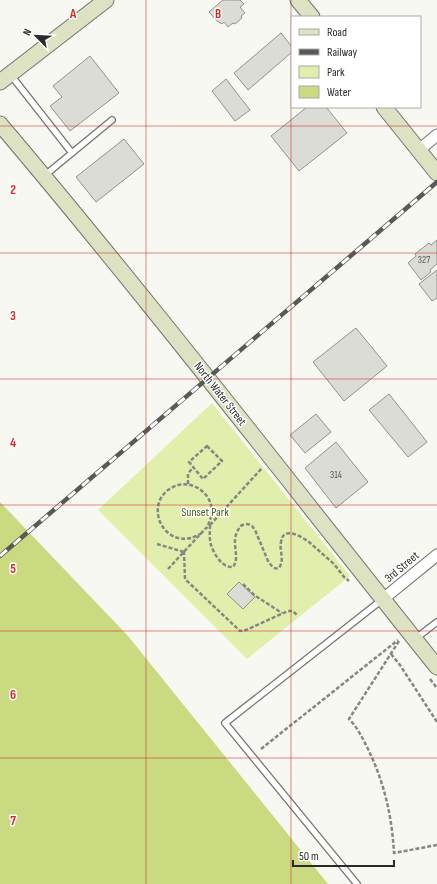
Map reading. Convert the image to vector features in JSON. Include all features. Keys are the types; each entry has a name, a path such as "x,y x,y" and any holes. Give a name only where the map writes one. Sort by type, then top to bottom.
{"street":[{"path":"5,78 106,0"},
{"path":"298,0 311,16"},
{"path":"385,108 437,173"},
{"name":"North Water Street","path":"0,124 191,357 437,667"},
{"path":"419,150 437,135"},
{"name":"3rd Street","path":"383,599 437,555"}],"lane":[{"path":"5,78 72,153"},
{"path":"44,176 112,120"},
{"path":"357,884 224,723 383,599"},
{"path":"415,639 437,622"}],"path":[{"path":"207,446 222,461 203,479 193,468 189,462 207,446"},
{"path":"188,484 188,474 193,468"},
{"path":"168,569 262,468"},
{"path":"202,533 191,538 182,539 172,536 165,531 157,514 161,497 166,491 174,486 188,484 199,488 206,494 210,501 212,510 206,529"},
{"path":"210,525 210,539 213,549 222,563 228,567 233,567 236,562 235,541 237,532 242,525 248,524 255,530 268,561 274,568 278,568 281,565 282,557 280,543 282,538 291,533 309,542 334,564 344,577"},
{"path":"157,544 184,552"},
{"path":"184,552 185,579 240,631 246,630 291,610 298,616"},
{"path":"243,584 254,595 282,613"},
{"path":"261,749 400,638"},
{"path":"437,722 400,665 391,654 349,719 364,740 381,778 391,823 394,853 437,845"}],"green space":[{"name":"Sunset Park","path":"212,403 350,576 247,659 98,510"}],"water":[{"path":"0,502 128,636 328,884 0,884"}],"building":[{"path":"223,0 240,0 244,4 240,7 245,13 241,16 242,18 235,24 233,23 228,27 224,22 222,24 217,21 209,12"},
{"path":"281,33 291,46 291,53 248,90 234,73"},
{"path":"90,56 119,93 70,131 50,106 62,97 53,86"},
{"path":"226,79 250,110 235,121 212,91"},
{"path":"306,108 327,108 347,133 299,171 271,136"},
{"path":"124,139 144,164 96,202 76,177"},
{"path":"437,240 437,264 430,270 431,272 421,280 408,263 416,256 415,254 429,243 431,245"},
{"path":"437,270 437,298 432,301 419,284"},
{"path":"356,328 387,366 344,401 313,362"},
{"path":"389,394 427,442 408,457 369,410"},
{"path":"316,414 331,432 305,453 290,435"},
{"path":"336,442 368,482 336,508 305,468"},
{"path":"239,582 255,597 243,609 227,594"}],"railway":[{"path":"0,556 437,182"}]}
